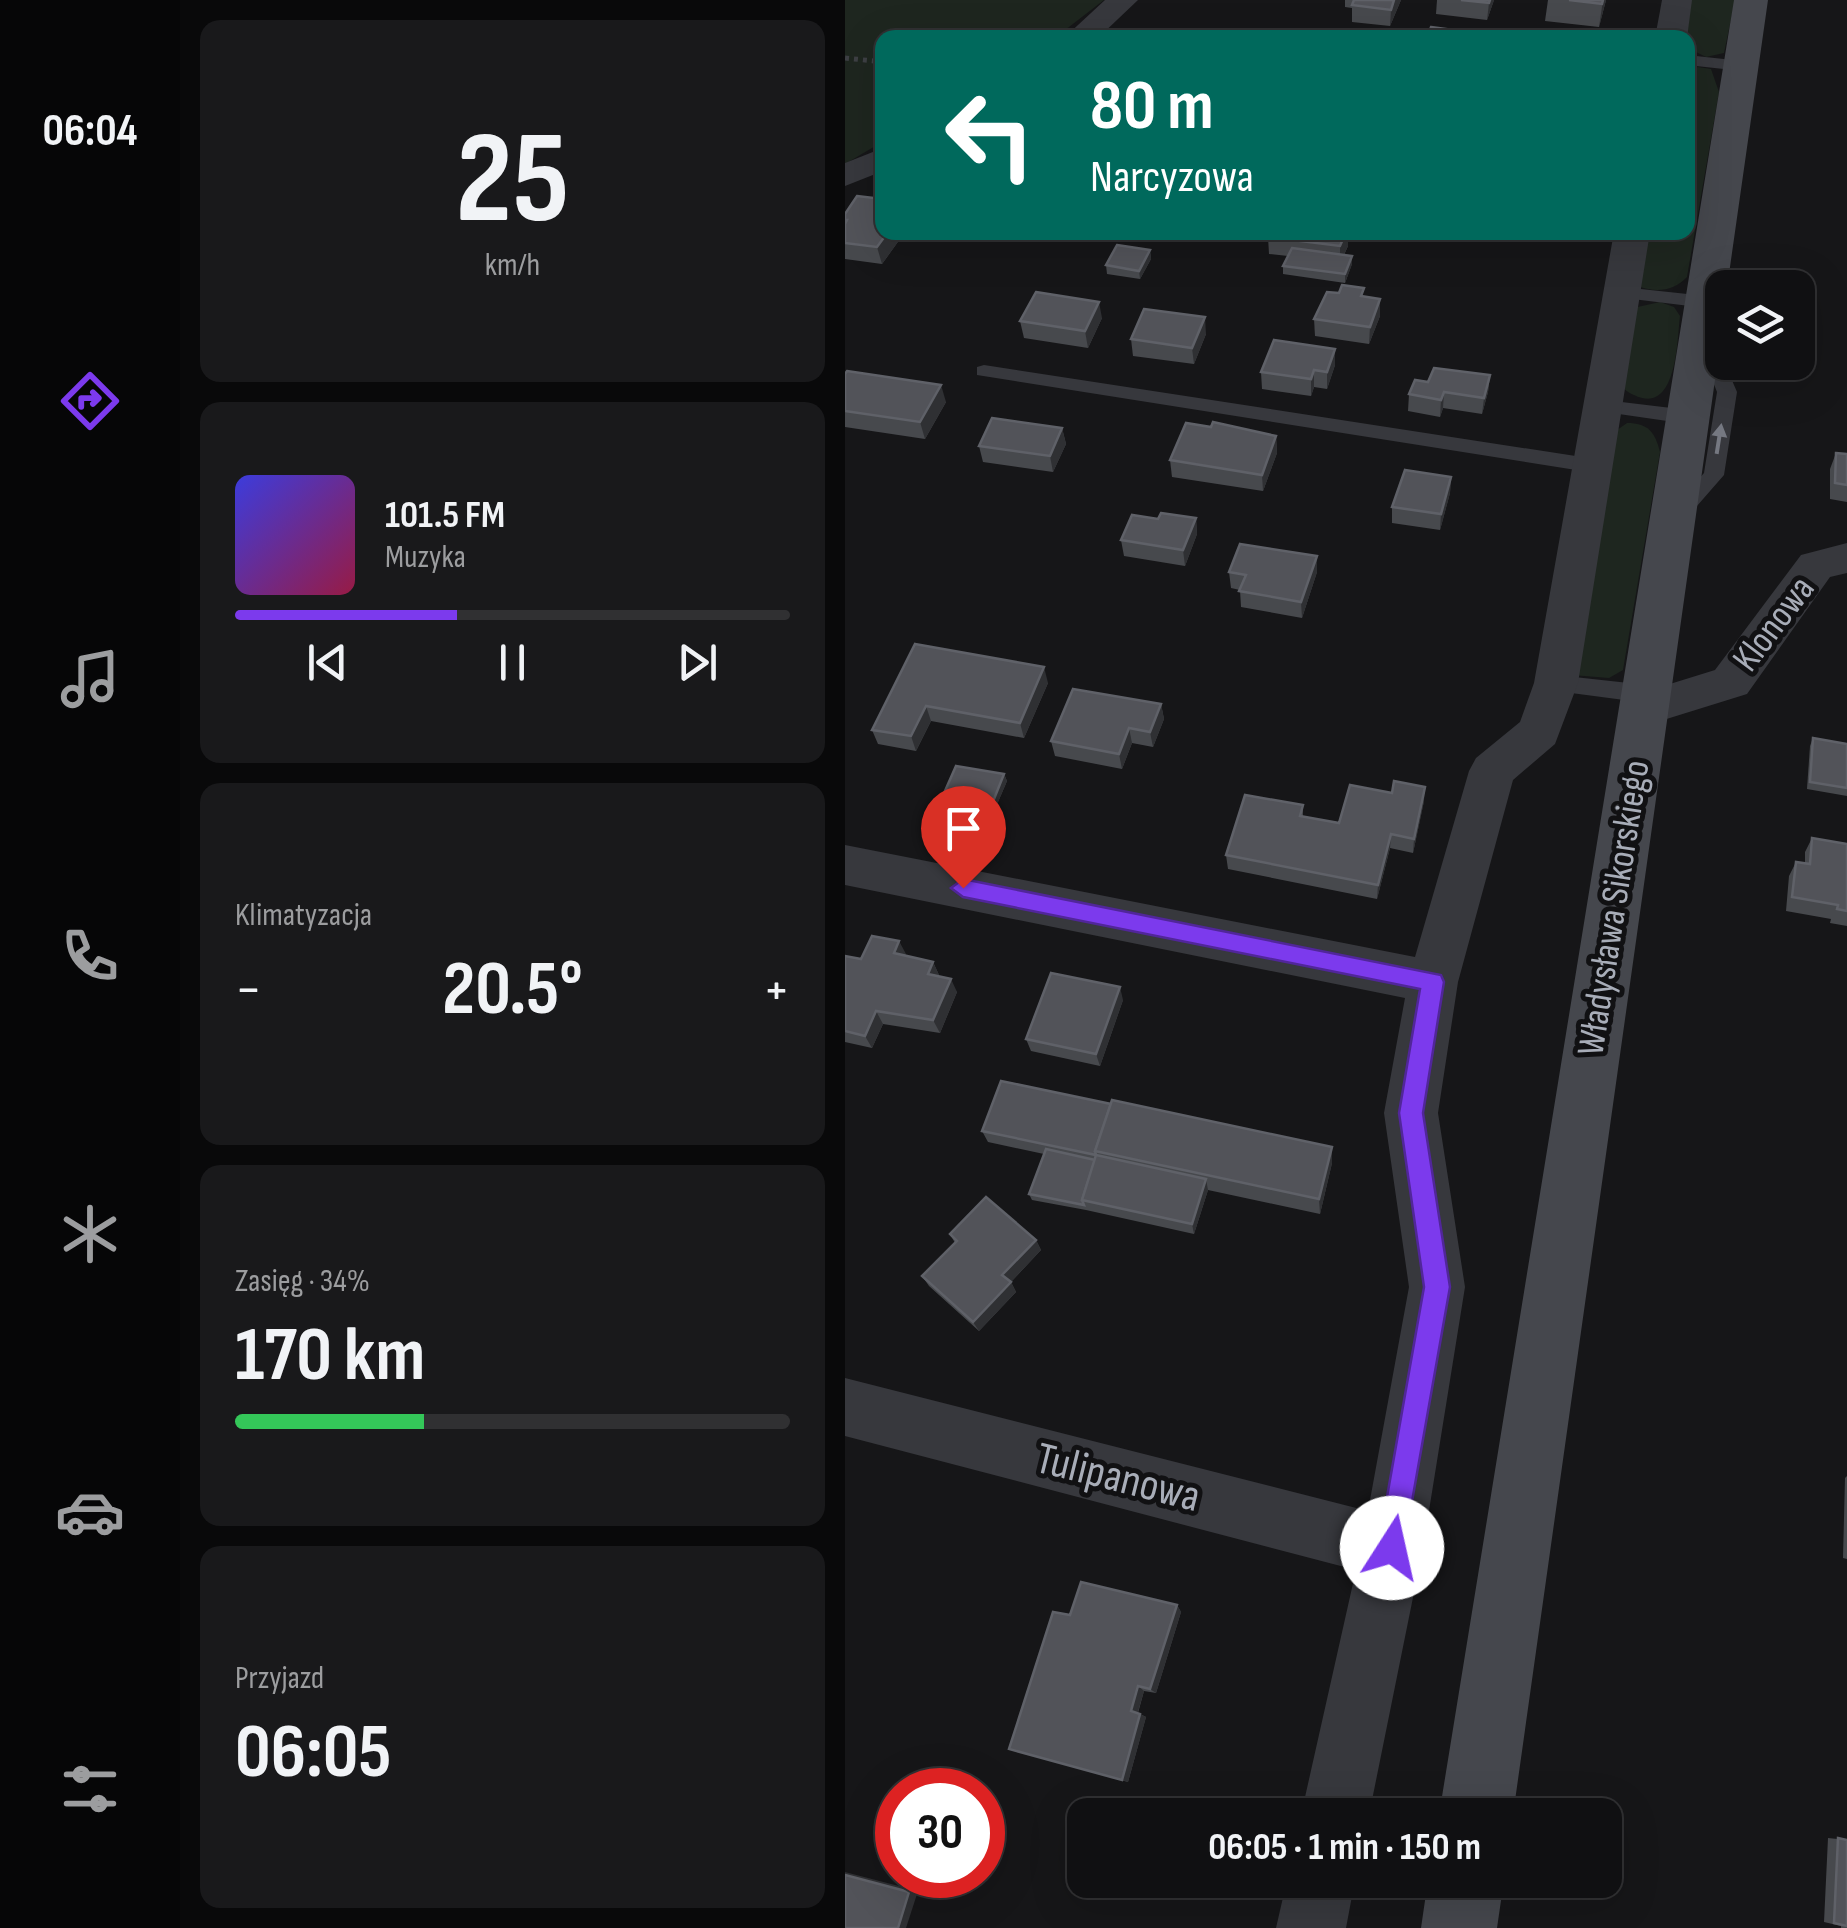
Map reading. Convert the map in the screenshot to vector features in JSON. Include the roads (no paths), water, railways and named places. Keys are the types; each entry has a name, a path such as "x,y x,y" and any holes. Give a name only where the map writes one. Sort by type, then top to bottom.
{"main road":[{"name":"Władysława Sikorskiego","path":"1479,1798 1751,0"},
{"path":"1459,1928 1463,1898"}],"street":[{"path":"1088,30 1123,0"},
{"path":"1672,30 1677,0"},
{"path":"845,176 875,162"},
{"path":"1339,1798 1392,1548 1437,1287 1411,1113 1433,982 1491,770 1539,732 1556,682 1632,240"},
{"name":"Klonowa","path":"1646,702 1731,682 1816,566 1847,558"},
{"path":"845,865 1433,982"},
{"name":"Tulipanowa","path":"845,1407 1392,1548"},
{"path":"1311,1928 1317,1898"}],"lane":[{"path":"1695,61 1742,66"},
{"path":"1622,293 1704,316 1727,392 1713,475 1673,520"},
{"path":"984,371 1595,466"},
{"path":"1605,406 1687,417"},
{"path":"1556,682 1646,702"}]}
